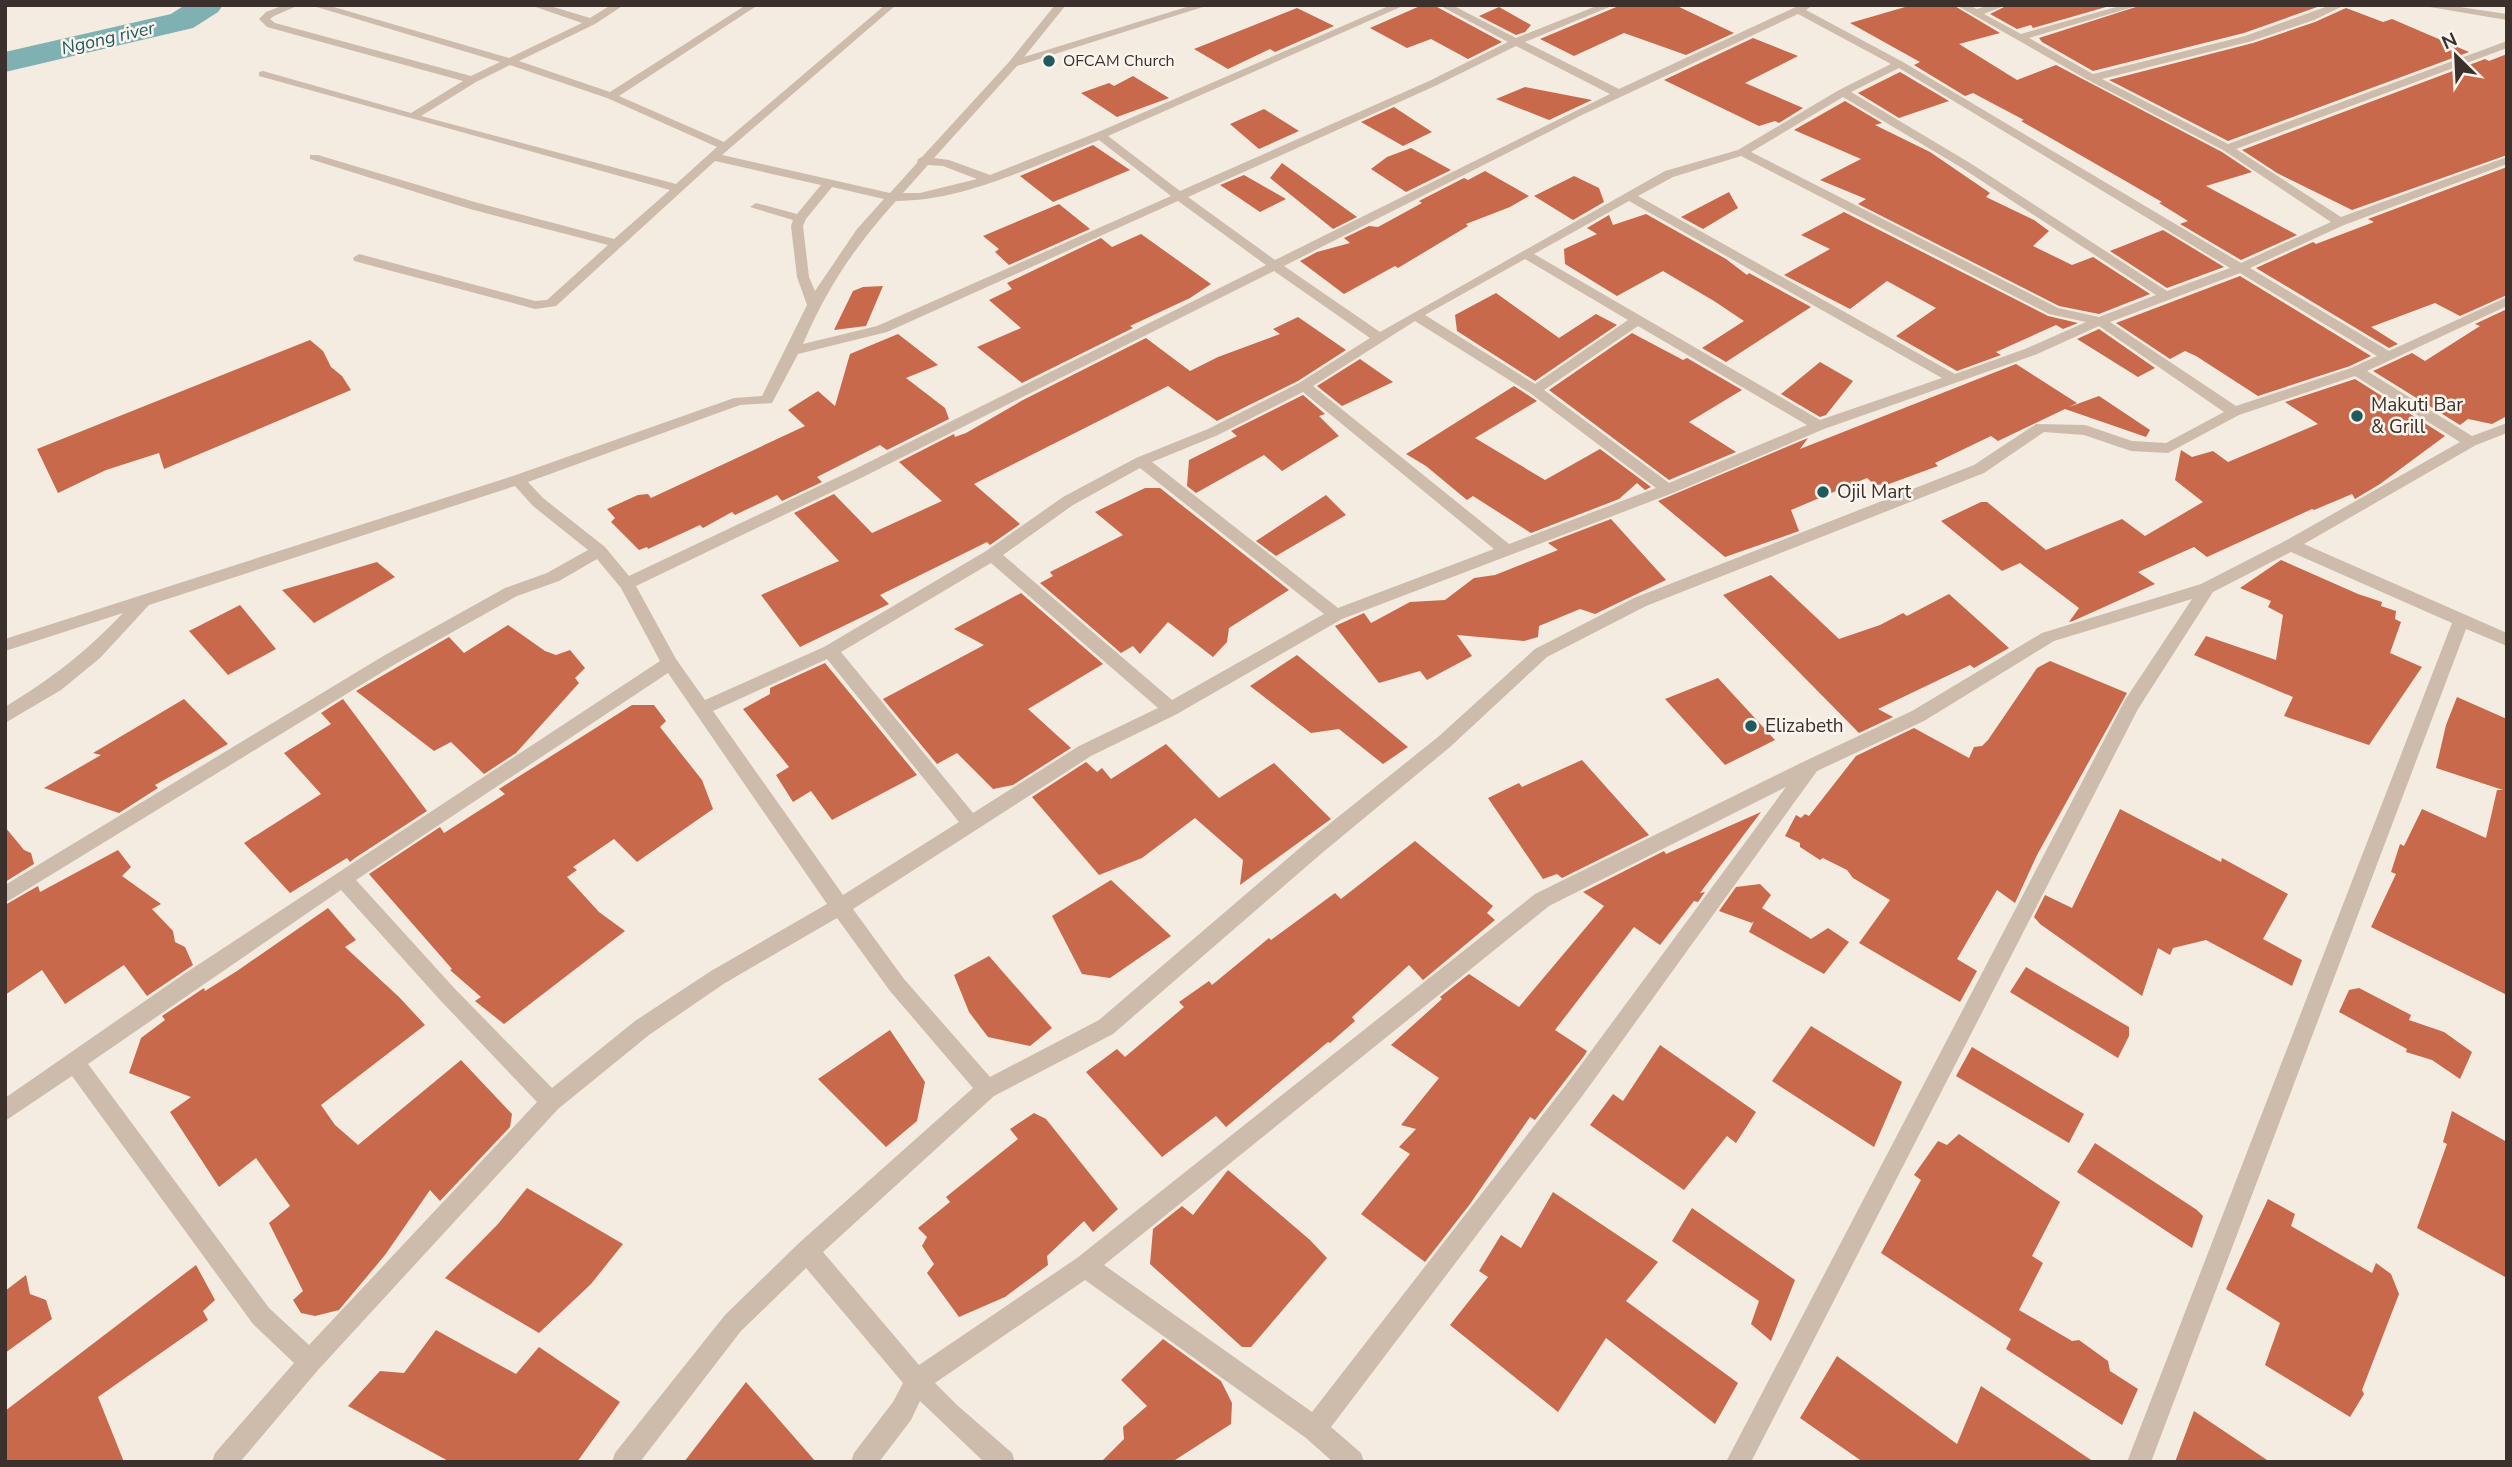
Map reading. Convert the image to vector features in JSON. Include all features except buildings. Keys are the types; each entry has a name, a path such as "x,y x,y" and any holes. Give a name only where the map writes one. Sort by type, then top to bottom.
{"street":[{"path":"294,5 264,19 271,25 472,80"},
{"path":"315,5 511,62 611,96 726,147"},
{"path":"535,5 591,22"},
{"path":"412,117 472,80 591,22 619,5"},
{"path":"611,96 753,5"},
{"path":"359,258 542,305 551,303 713,157 891,5"},
{"path":"5,645 518,480 739,401 767,400 813,305 837,265 922,162 1013,64 1061,5"},
{"path":"1013,64 1204,5"},
{"path":"713,157 891,198 920,197 990,179 1100,135 1400,5"},
{"path":"1444,5 1617,93"},
{"path":"793,351 882,329 1432,84 1516,43 1609,5"},
{"path":"1961,5 2092,78 2227,148 2340,222"},
{"path":"1976,13 2001,5"},
{"path":"2019,38 2135,5"},
{"path":"2092,78 2246,40 2306,20 2340,5"},
{"path":"2423,5 2507,17"},
{"path":"627,584 772,516 1171,319 1617,93 1803,8 2386,355"},
{"path":"2227,148 2507,44"},
{"path":"704,708 830,651 992,555 1068,501 1141,461 1213,432 1304,386 1415,315 1527,255 1668,174 1742,152 1843,92 1899,64"},
{"path":"263,74 678,188"},
{"path":"1843,92 1895,121 1998,186 2166,296"},
{"path":"1100,135 1215,224 1380,338"},
{"path":"1742,152 2054,311 2100,321 2234,412"},
{"path":"314,157 474,206 618,244"},
{"path":"224,1462 310,1362 551,1102 642,1028 718,976 840,907 1085,751 1171,709 1336,615 1668,489 1819,426 2030,352 2100,321 2241,268 2340,222 2507,160"},
{"path":"922,162 945,163 990,179"},
{"path":"813,305 803,277 797,237 800,218 829,183"},
{"path":"1630,197 1954,379"},
{"path":"755,207 800,218"},
{"path":"1527,255 1819,426"},
{"path":"624,1462 733,1323 807,1251 987,1088 1106,1027 1315,847 1444,742 1541,653 1640,602 1979,469 2040,427 2085,430 2131,446 2168,448 2234,412 2356,371 2507,301"},
{"path":"1415,315 1535,390 1668,489"},
{"path":"1535,390 1637,320"},
{"path":"2356,371 2471,442"},
{"path":"1304,386 1505,549"},
{"path":"863,1462 902,1411 917,1381 1085,1266 1542,900 1813,765 1918,716 2048,637 2207,588 2291,544 2471,442 2507,428"},
{"path":"1141,461 1336,615"},
{"path":"518,480 538,502 599,551 627,584 670,663 704,708 840,907 897,985 987,1088"},
{"path":"2291,544 2507,640"},
{"path":"5,895 402,653 512,592 553,577 599,551"},
{"path":"992,555 1171,709"},
{"path":"1738,1462 2131,705 2207,588"},
{"path":"5,716 55,685 94,654 144,601"},
{"path":"2140,1462 2461,620"},
{"path":"830,651 972,824"},
{"path":"5,1111 191,980 670,663"},
{"path":"1315,1429 1576,1088 1813,765"},
{"path":"343,879 448,995 551,1102"},
{"path":"75,1063 261,1316 310,1362"},
{"path":"807,1251 917,1381 1003,1462"},
{"path":"1085,1266 1315,1429 1352,1462"}],"waterway":[{"name":"Ngong river","path":"5,62 182,21 207,5"}],"place":[{"name":"OFCAM Church","path":"1049,61"},
{"name":"Makuti Bar & Grill","path":"2357,416"},
{"name":"Ojil Mart","path":"1823,492"},
{"name":"Elizabeth","path":"1751,726"}]}
